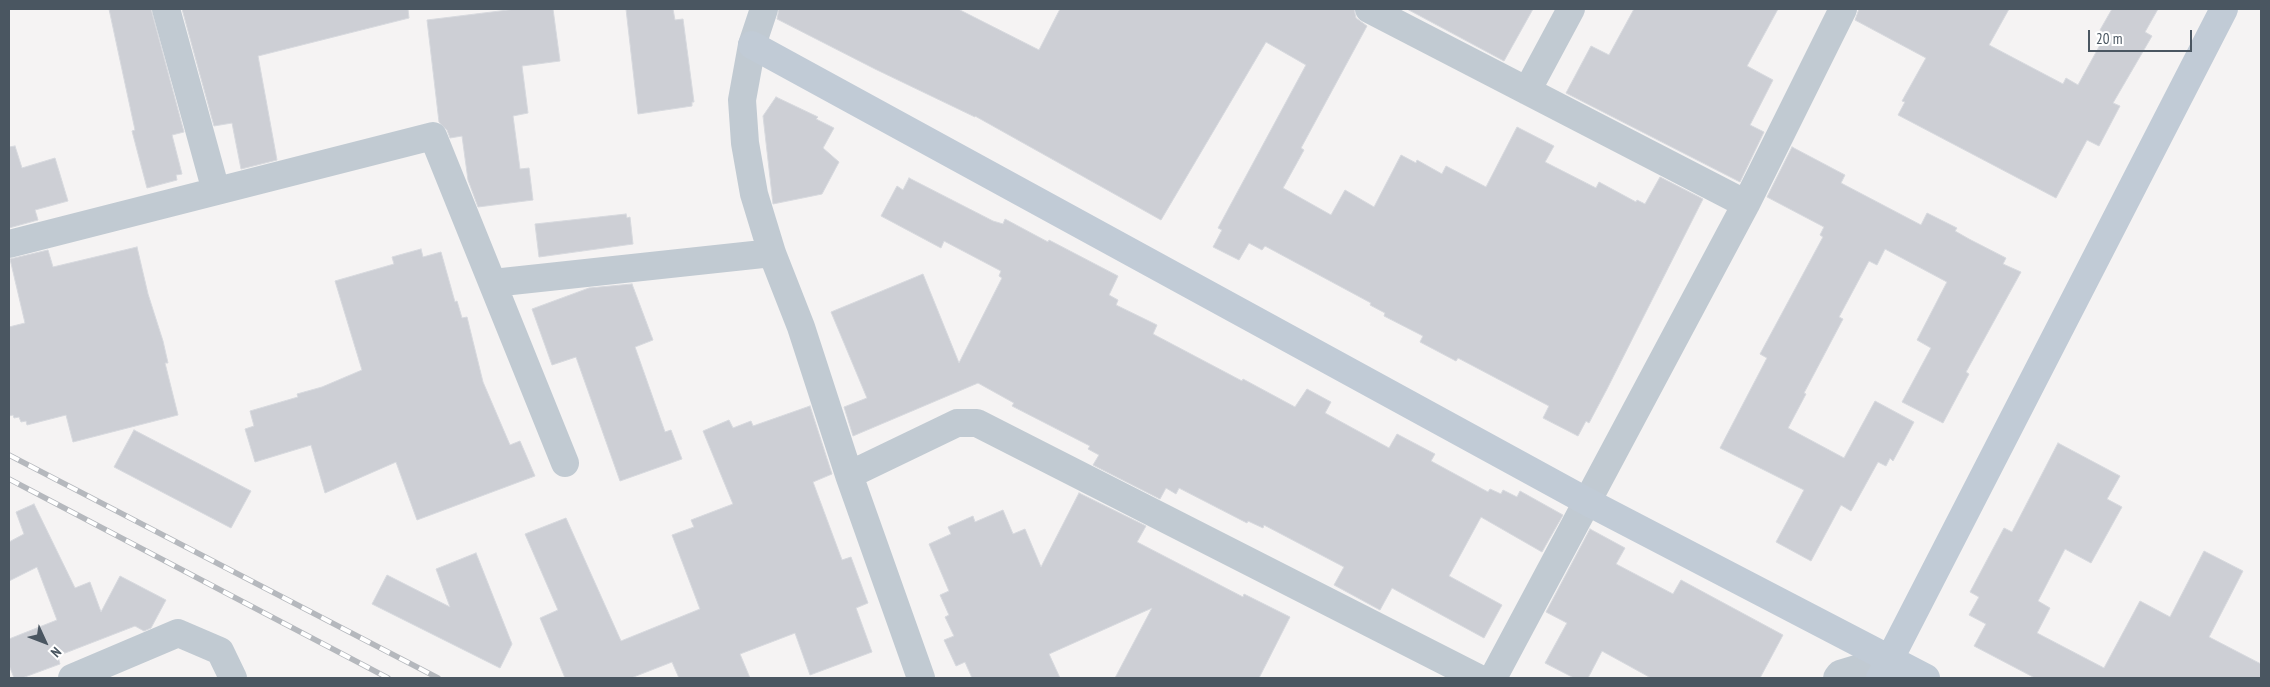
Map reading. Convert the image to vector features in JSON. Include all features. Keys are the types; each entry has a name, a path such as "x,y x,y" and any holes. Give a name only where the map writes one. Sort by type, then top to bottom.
{"street":[{"path":"166,9 216,191"},
{"path":"764,9 752,46 742,100 745,143 754,194 772,253 802,327 849,475 921,678"},
{"path":"1369,9 1746,204"},
{"path":"1527,91 1571,9"},
{"path":"1493,678 1746,204 1843,9"},
{"path":"1889,672 2224,9"},
{"path":"752,46 1586,501 1889,672"},
{"path":"9,244 433,136 564,464"},
{"path":"493,283 772,253"},
{"path":"849,475 957,423 977,423 1478,678"},
{"path":"72,678 178,633 220,651 233,678"},
{"path":"1837,678 1840,674 1889,672 1926,678"}],"building":[{"path":"109,9 151,9 184,132 172,135 182,174 176,175 177,180 147,188 132,131 135,130"},
{"path":"182,9 408,9 409,18 258,56 277,160 241,169 232,123 214,126"},
{"path":"516,9 553,9 560,61 522,66 528,113 513,116 520,169 529,168 533,200 478,207 468,180 462,136 450,138 447,130 439,122 427,20"},
{"path":"626,9 673,9 675,20 683,19 694,102 692,102 692,106 638,114"},
{"path":"779,9 958,9 1039,50 1060,9 1354,9 1356,18 1367,26 1301,148 1304,150 1283,188 1331,215 1345,190 1374,207 1401,155 1416,163 1417,160 1442,174 1446,166 1486,187 1517,127 1554,146 1545,162 1596,188 1599,182 1636,202 1637,200 1645,204 1660,177 1703,199 1607,389 1589,423 1586,421 1578,436 1543,418 1549,406 1458,358 1456,361 1420,342 1423,336 1384,316 1385,313 1370,305 1371,303 1265,246 1262,250 1249,243 1239,260 1213,247 1222,230 1218,228 1306,65 1266,42 1161,220 975,116 875,69 777,19"},
{"path":"1407,9 1533,9 1504,61"},
{"path":"1634,9 1778,9 1747,66 1773,80 1750,125 1764,132 1740,182 1566,93 1591,46 1609,55"},
{"path":"1859,9 2009,9 1989,45 2063,84 2066,78 2078,85 2106,34 2100,30 2112,9 2158,9 2145,32 2152,36 2113,103 2120,106 2099,146 2087,140 2056,198 1898,115 1905,102 1902,101 1926,58 1855,20"},
{"path":"776,97 818,117 816,119 834,128 823,148 839,162 822,194 773,204 763,116"},
{"path":"15,146 22,168 55,158 68,201 35,210 38,220 9,228 9,147"},
{"path":"1792,147 1845,175 1841,183 1921,225 1927,213 1957,228 1955,231 2006,258 2003,264 2021,272 1966,372 1969,374 1943,423 1902,402 1931,348 1917,340 1947,282 1885,249 1877,265 1869,261 1839,317 1843,319 1788,428 1844,458 1875,401 1914,422 1893,461 1890,458 1886,466 1878,462 1851,511 1841,505 1811,561 1776,542 1804,490 1720,448 1767,358 1760,354 1823,237 1820,235 1824,227 1767,197"},
{"path":"909,178 993,221 1003,224 1005,219 1118,276 1109,295 1118,300 1116,305 1157,325 1153,334 1242,381 1243,379 1295,407 1307,389 1331,402 1325,413 1389,448 1397,434 1435,454 1431,461 1488,492 1490,489 1501,494 1503,490 1517,497 1520,491 1563,515 1542,552 1481,517 1449,576 1502,605 1484,638 1392,588 1380,610 1334,585 1344,567 1264,525 1263,528 1248,521 1247,523 1179,488 1176,494 1166,488 1160,499 1093,465 1099,455 1088,449 1090,446 1012,406 1014,403 978,383 853,436 844,407 867,398 831,312 923,274 959,363 1002,278 999,276 1001,271 944,241 941,248 881,216 897,186 903,190"},
{"path":"626,214 627,218 630,217 633,244 539,257 535,224"},
{"path":"137,247 148,294 163,341 168,363 165,363 178,415 73,442 66,415 27,425 26,421 21,422 19,417 9,416 9,327 25,323 10,259 48,250 53,267"},
{"path":"421,249 423,257 441,252 455,302 457,301 462,318 467,317 483,382 510,445 520,441 535,476 417,520 396,462 325,493 311,445 255,462 245,429 254,426 250,411 298,397 297,394 322,387 362,370 335,281 394,264 392,257"},
{"path":"632,284 653,340 635,347 665,432 671,430 682,459 620,481 576,357 552,365 532,309 589,288"},
{"path":"810,406 832,474 813,482 842,560 851,557 868,603 856,608 872,652 810,675 795,633 740,654 750,678 679,678 672,662 631,678 565,678 540,618 558,610 525,534 566,518 621,641 700,609 672,535 694,527 691,520 733,504 703,431 729,420 733,428 751,421 753,426"},
{"path":"134,430 251,491 231,528 114,467"},
{"path":"2058,443 2120,476 2107,499 2122,507 2091,563 2065,549 2038,601 2050,608 2037,633 2104,668 2140,601 2170,617 2204,551 2243,571 2209,637 2261,664 2261,678 2035,678 1974,646 1986,624 1969,615 1979,597 1970,592 2004,528 2012,532"},
{"path":"1079,493 1146,526 1137,542 1243,597 1244,594 1290,617 1259,678 1115,678 1152,608 1049,654 1060,678 972,678 965,662 956,666 944,640 954,636 945,617 949,615 940,595 949,591 929,544 951,534 948,527 973,516 975,522 1003,510 1013,534 1025,529 1041,567"},
{"path":"34,504 75,588 90,582 101,612 120,576 166,600 151,628 144,631 135,626 60,655 58,657 60,664 22,678 14,678 9,665 9,639 57,620 37,567 9,581 9,542 24,534 16,512"},
{"path":"1590,529 1625,548 1616,564 1673,594 1681,580 1783,635 1760,678 1651,678 1602,651 1588,678 1574,678 1545,663 1567,623 1546,612"},
{"path":"476,553 512,644 500,668 372,604 387,575 450,607 436,569"}],"railway":[{"path":"9,455 438,678"},
{"path":"9,479 388,678"}]}
